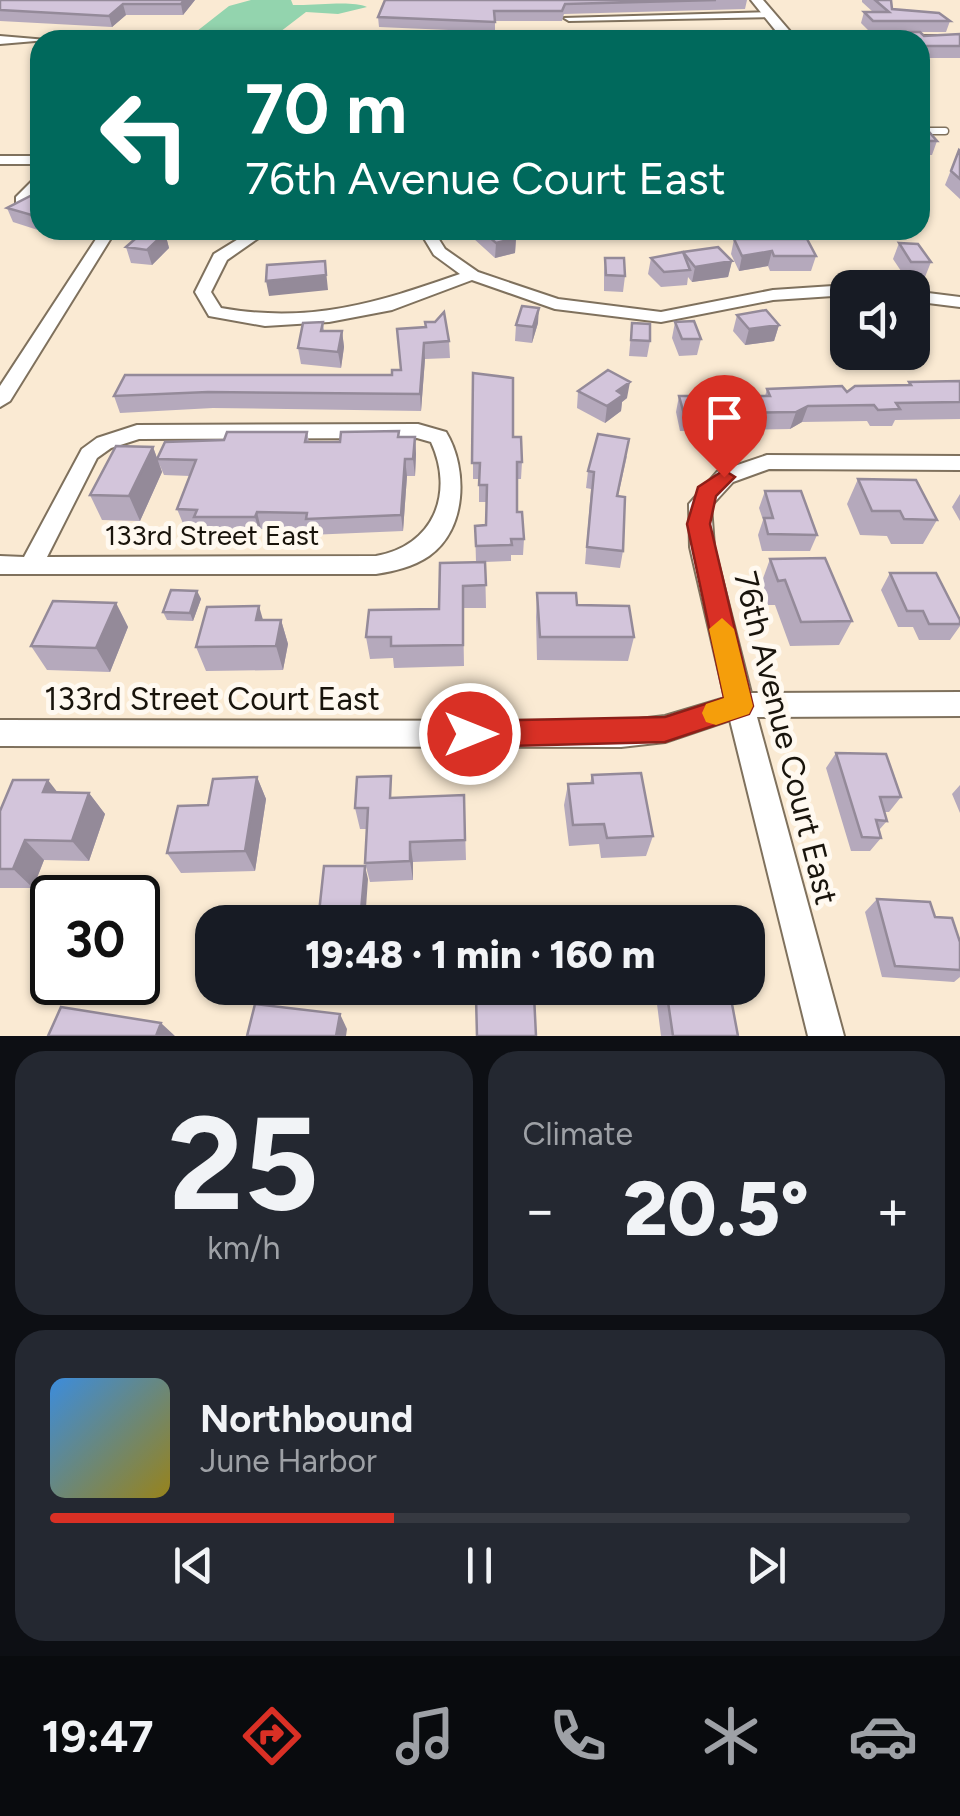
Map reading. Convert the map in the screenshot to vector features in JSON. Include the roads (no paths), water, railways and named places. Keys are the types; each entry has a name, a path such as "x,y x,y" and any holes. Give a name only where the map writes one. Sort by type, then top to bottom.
{"street":[{"path":"757,0 782,30"},
{"path":"570,18 770,15"},
{"path":"0,40 30,40"},
{"path":"930,40 960,40"},
{"path":"0,160 30,160"},
{"path":"21,200 30,189"},
{"path":"0,401 103,240"},
{"path":"247,240 220,258 205,280 204,299 215,312 247,320 329,317 386,306 472,275"},
{"path":"432,240 439,252 472,275 555,304 661,317 773,294 830,291"},
{"path":"930,298 960,302"},
{"name":"133rd Street East","path":"0,565 30,566 376,565 421,552 436,539 448,511 449,458 438,436 430,432 136,432 104,443 90,454 30,566"},
{"name":"76th Avenue Court East","path":"826,1036 740,706 698,524 706,493 737,472 768,462 960,463"},
{"name":"133rd Street Court East","path":"0,733 620,734 665,729 740,706 960,704"}],"lane":[{"path":"930,131 944,132"}]}
